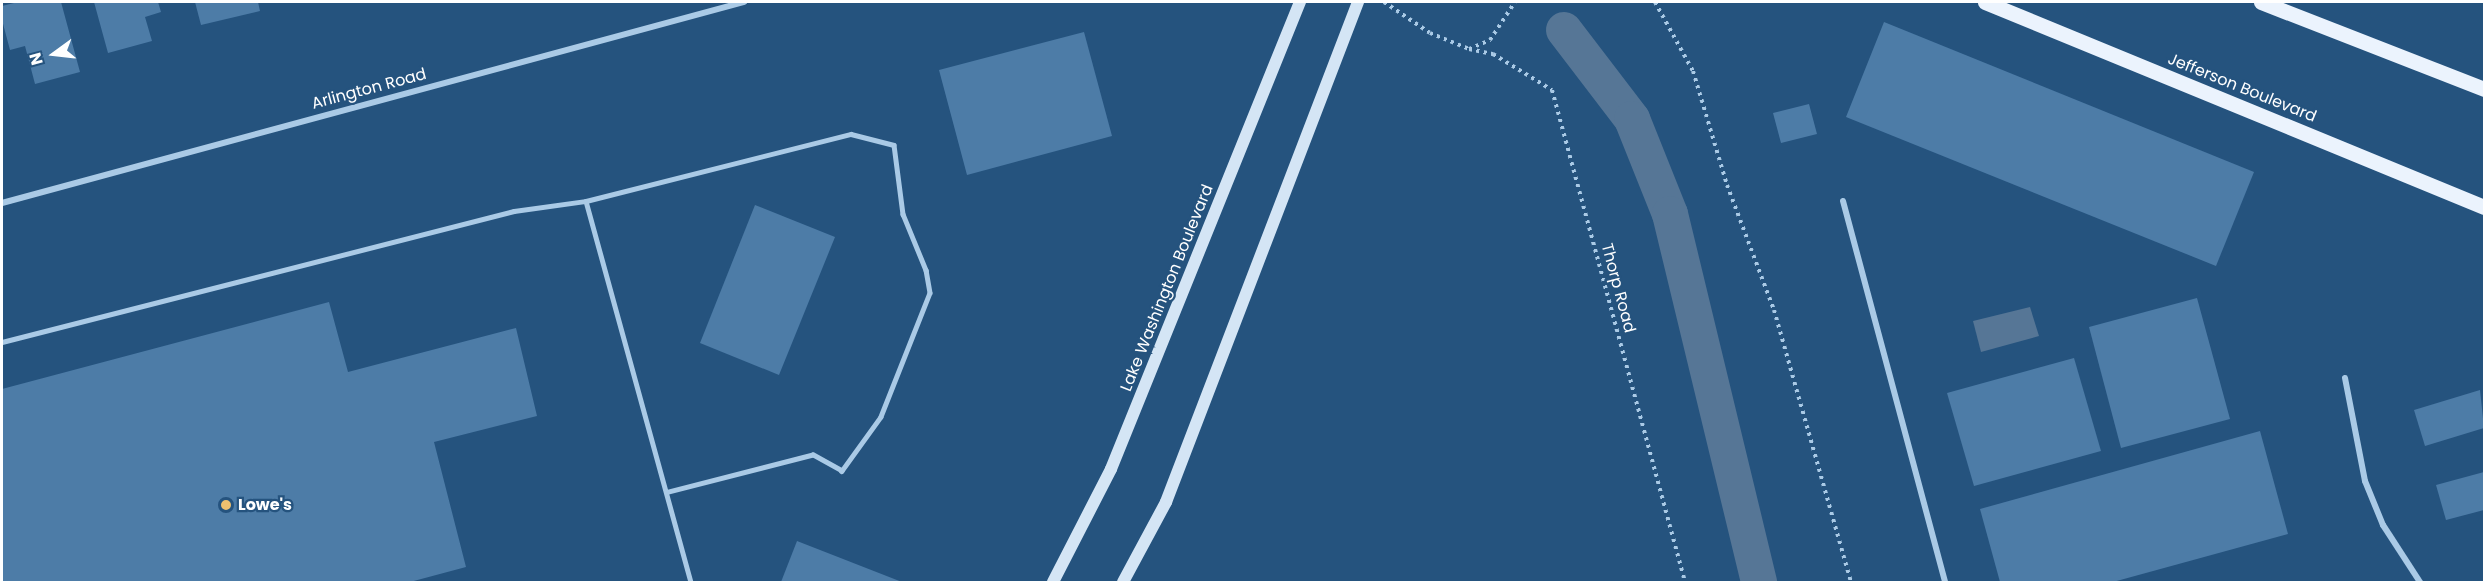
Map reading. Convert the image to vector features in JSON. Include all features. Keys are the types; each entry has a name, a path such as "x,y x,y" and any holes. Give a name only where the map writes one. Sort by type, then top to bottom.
{"main road":[{"name":"Lake Washington Boulevard","path":"1053,582 1111,469 1300,2"},
{"path":"1123,582 1166,502 1358,2"},
{"name":"Jefferson Boulevard","path":"1985,2 2484,207"},
{"path":"2261,2 2484,89"}],"street":[{"name":"Arlington Road","path":"2,203 744,2"},
{"path":"1843,201 1945,582"},
{"path":"2344,378 2365,481 2384,525 2420,582"}],"lane":[{"path":"2,342 514,211 586,201 851,134 894,145 903,214 926,270 930,293 881,417 842,471 813,455 669,492"},
{"path":"586,201 669,492 691,582"}],"path":[{"name":"Thorp Road","path":"1384,2 1430,33 1469,49 1493,54 1552,90 1685,582"},
{"path":"1469,49 1490,40 1515,2"},
{"path":"1655,2 1693,71 1727,185 1773,310 1851,582"}],"water":[{"path":"2030,307 2039,336 1981,352 1973,321"}],"building":[{"path":"18,2 61,2 80,72 35,84 25,46 10,50 2,20 2,6"},
{"path":"94,2 158,2 161,12 145,17 152,41 108,53"},
{"path":"195,2 258,2 260,11 201,25"},
{"path":"1884,22 2254,172 2216,266 1846,117"},
{"path":"1084,32 1112,136 967,175 939,70"},
{"path":"1809,104 1817,134 1781,143 1773,113"},
{"path":"755,205 835,237 779,375 700,343"},
{"path":"2197,298 2230,419 2121,448 2089,327"},
{"name":"Lowe's","path":"329,302 348,372 516,328 537,416 434,442 466,567 410,582 2,582 2,389"},
{"path":"2074,358 2101,451 1974,486 1947,393"},
{"path":"2480,390 2484,428 2425,446 2414,410"},
{"path":"2260,431 2288,534 2113,582 2000,582 1980,509"},
{"path":"2484,472 2484,510 2446,520 2436,485"},
{"path":"797,541 902,582 781,582"}],"waterway":[{"path":"1564,30 1632,119 1670,214 1759,582"}],"place":[{"name":"Lowe's","path":"226,505"}]}
